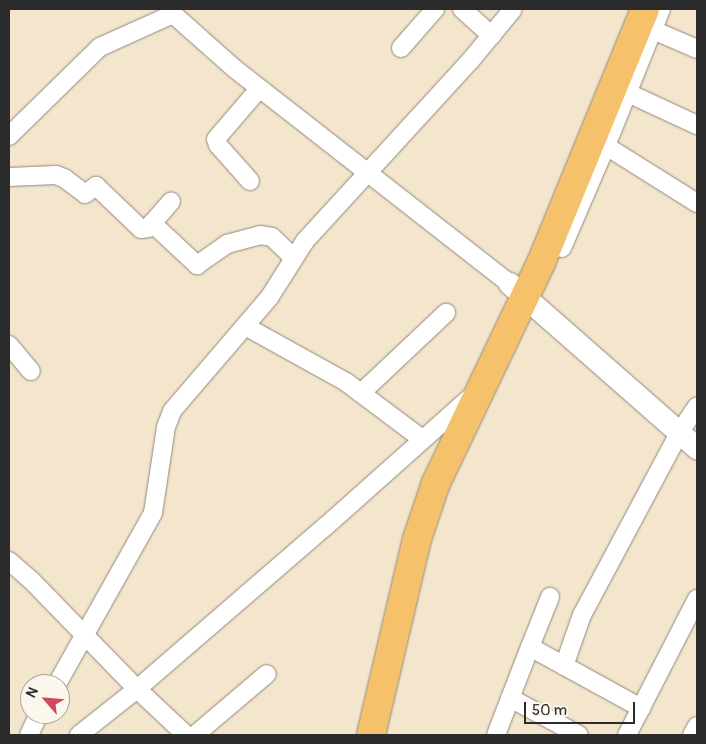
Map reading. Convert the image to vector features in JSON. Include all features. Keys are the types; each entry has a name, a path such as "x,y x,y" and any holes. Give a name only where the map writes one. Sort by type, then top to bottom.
{"main road":[{"path":"546,231 626,9"},
{"path":"372,735 417,539 436,483 522,294 528,252 546,231 649,19"},
{"path":"354,735 362,694 405,530 456,410 522,294"}],"street":[{"path":"401,48 434,9"},
{"path":"462,9 492,36"},
{"path":"62,674 152,513 166,427 172,411 269,298 305,241 492,36 512,9"},
{"path":"522,294 550,273 628,93 649,19 661,9"},
{"path":"9,136 100,48 172,12 260,89 366,174 522,294 697,448"},
{"path":"649,19 697,49"},
{"path":"250,181 218,145 216,139 260,89"},
{"path":"628,93 697,125"},
{"path":"606,146 697,203"},
{"path":"9,177 56,175 64,178 85,194 96,186 137,228 145,230 171,202"},
{"path":"152,223 197,265 227,244 260,235 272,237 294,258"},
{"path":"361,393 446,314"},
{"path":"246,326 346,382 422,439"},
{"path":"9,345 31,371"},
{"path":"78,735 137,688 326,526 480,388"},
{"path":"564,666 582,614 679,433 697,406"},
{"path":"9,563 31,580 186,735"},
{"path":"496,735 550,597"},
{"path":"627,735 697,599"},
{"path":"530,647 641,708"},
{"path":"195,735 267,674"},
{"path":"510,698 580,735"},
{"path":"692,735 697,726"}]}
